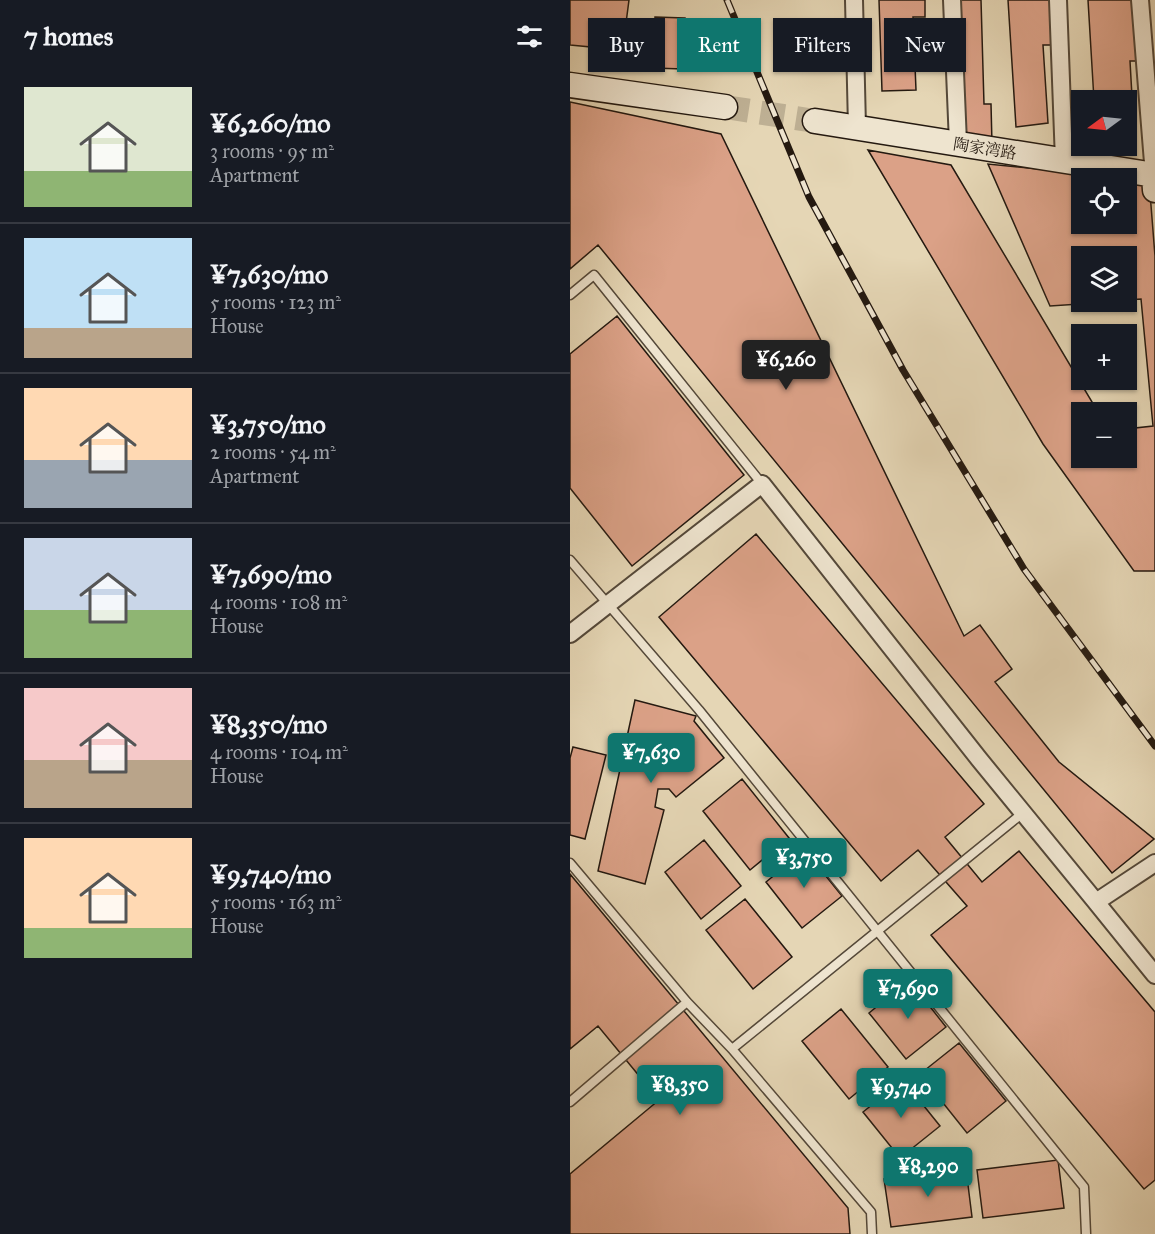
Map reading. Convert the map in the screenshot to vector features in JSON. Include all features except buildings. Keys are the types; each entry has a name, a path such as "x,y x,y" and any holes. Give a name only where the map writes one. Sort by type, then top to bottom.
{"street":[{"path":"854,0 857,126"},
{"path":"952,0 958,143"},
{"path":"1058,0 1064,161"},
{"name":"陶家湾路","path":"815,120 1064,161 1154,182 1140,0"},
{"path":"570,85 725,107"},
{"path":"570,634 762,484 979,759 1155,975"},
{"path":"1096,902 1155,863"}],"lane":[{"path":"570,295 594,275 762,484"},
{"path":"570,560 699,710 1084,1186 1086,1234"},
{"path":"732,1049 1024,812"},
{"path":"570,863 687,1002 732,1049 871,1212 872,1234"},
{"path":"570,1102 687,1002"}],"tunnel":[{"path":"725,107 815,121"}],"railway":[{"path":"727,0 809,197 903,370 1024,569 1155,746"}]}
